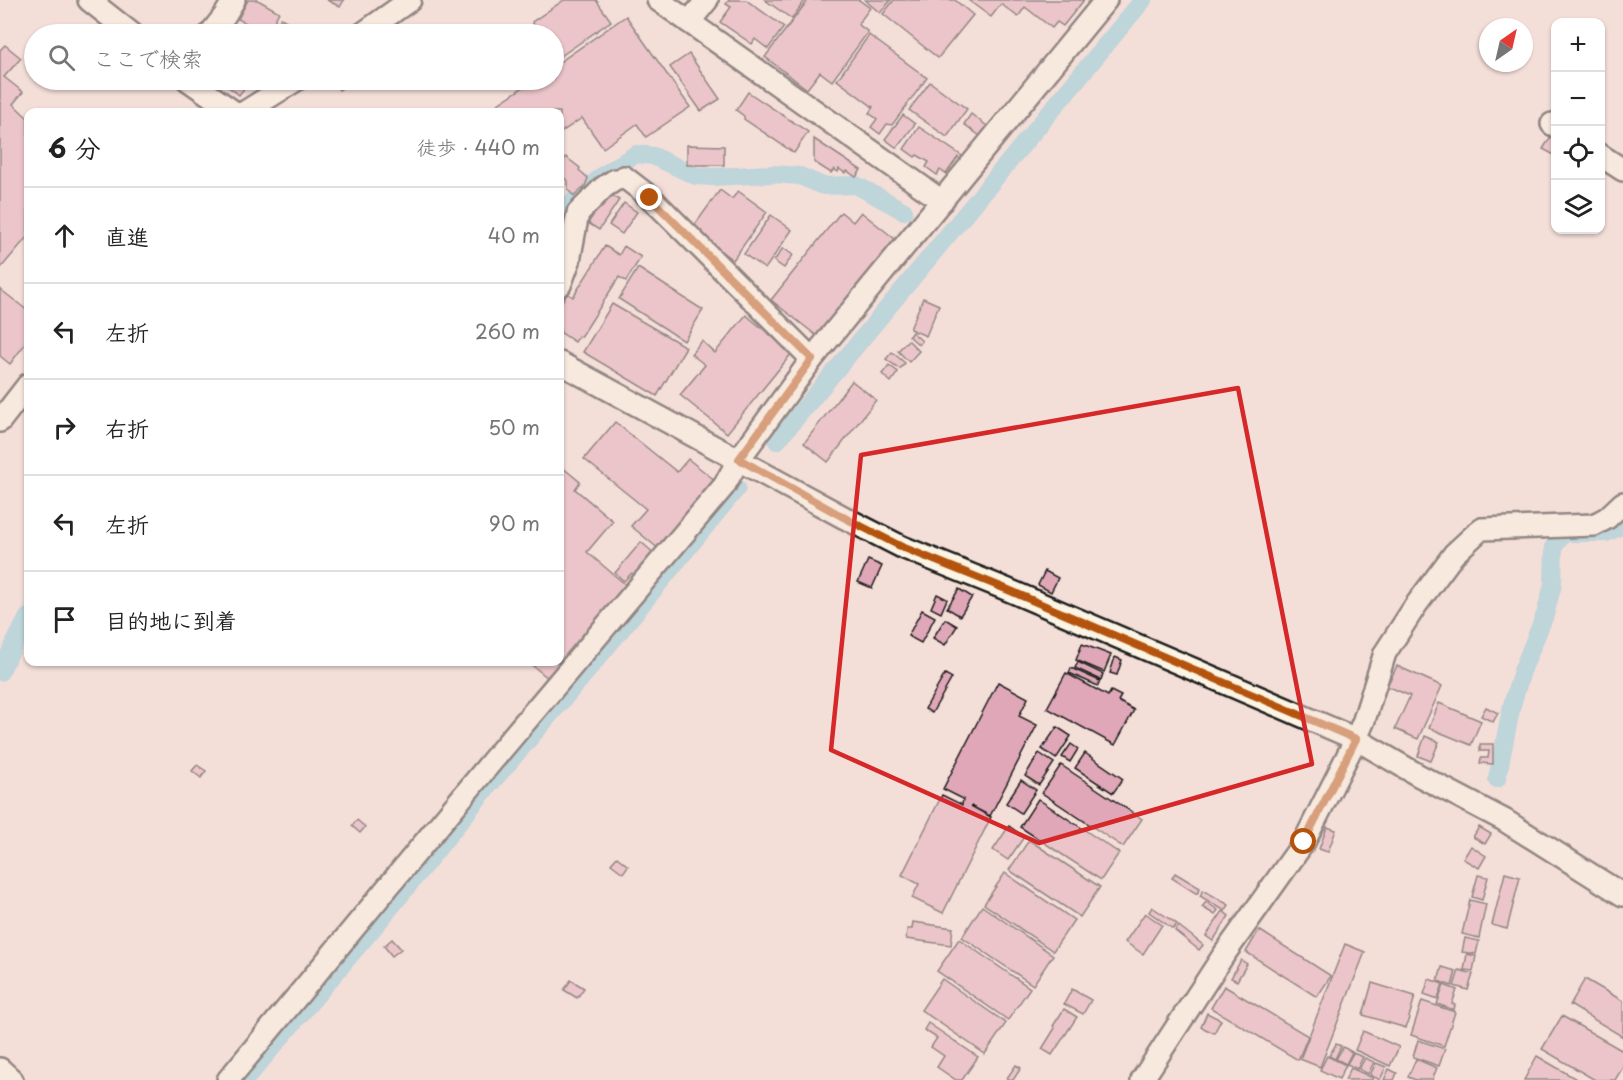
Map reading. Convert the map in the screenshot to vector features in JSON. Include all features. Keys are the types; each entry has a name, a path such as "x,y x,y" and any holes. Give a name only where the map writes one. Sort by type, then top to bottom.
{"street":[{"path":"89,0 119,24"},
{"path":"217,24 234,0"},
{"path":"376,24 410,0"},
{"path":"658,0 942,201"},
{"path":"689,22 707,0"},
{"path":"228,1080 724,486 739,459 812,359 1106,0"},
{"path":"202,90 228,108"},
{"path":"251,108 280,90"},
{"path":"1605,158 1623,170"},
{"path":"564,274 569,261 578,213 604,187 619,178 650,198 812,359"},
{"path":"564,365 902,547 1006,589 1356,739 1418,775 1504,820 1623,895"},
{"path":"0,421 24,390"},
{"path":"1142,1080 1240,931 1304,842 1356,739 1385,653 1416,605 1454,554 1481,529 1594,525 1607,518 1623,503"},
{"path":"0,1069 12,1080"}],"highlighted area":[{"path":"1238,388 1312,764 1039,843 831,750 861,455"}],"building":[{"path":"248,0 258,0 279,12 272,24 248,24 238,19"},
{"path":"327,0 344,0 340,7"},
{"path":"564,0 596,0 611,21 564,54 564,24 534,24 532,22"},
{"path":"729,0 746,0 784,27 768,49 755,39 752,44 720,22 731,7 726,4"},
{"path":"765,0 805,0 792,19"},
{"path":"808,0 859,0 870,8 858,24 868,32 832,81 820,72 807,89 765,57"},
{"path":"865,0 891,0 880,13"},
{"path":"894,0 955,0 973,15 938,58 883,14"},
{"path":"968,0 1084,0 1063,26 1057,22 1052,28 1025,7 1018,17 1001,4 991,17"},
{"path":"626,16 690,107 646,137 637,124 603,148 582,118 564,130 564,108 492,108 519,90 564,90 564,59"},
{"path":"281,18 291,24 277,24"},
{"path":"869,35 927,78 892,125 887,124 880,134 871,127 877,119 869,113 873,107 837,80"},
{"path":"5,45 21,58 4,77 23,92 13,104 24,114 24,241 0,269 0,50"},
{"path":"689,54 720,99 701,111 670,67"},
{"path":"930,82 967,109 947,137 909,110"},
{"path":"233,90 243,90 239,95"},
{"path":"748,92 808,132 794,153 744,119 744,116 736,110"},
{"path":"971,114 987,126 980,136 964,124"},
{"path":"903,115 915,124 897,148 885,139"},
{"path":"919,127 965,158 963,161 958,157 946,174 940,170 937,175 926,167 929,162 917,155 915,157 904,149"},
{"path":"1551,136 1551,153 1543,149"},
{"path":"814,139 861,170 856,177 839,169 838,172 834,169 831,173 814,162"},
{"path":"687,145 724,146 724,165 687,165"},
{"path":"566,157 588,178 585,186 574,196 568,190 568,181 564,178"},
{"path":"720,190 732,199 738,191 767,212 733,260 691,230"},
{"path":"608,193 619,200 599,230 588,223"},
{"path":"624,203 637,212 622,234 609,225"},
{"path":"841,212 853,222 861,212 895,239 817,336 771,300"},
{"path":"771,215 792,230 765,269 744,254"},
{"path":"605,246 619,255 624,246 641,257 626,281 619,277 581,337 579,336 575,342 564,335 564,298 567,293 573,297"},
{"path":"783,248 793,255 784,268 774,261"},
{"path":"638,268 703,310 684,341 619,299"},
{"path":"0,289 24,308 24,345 10,364 0,356"},
{"path":"923,298 939,305 926,336 910,329"},
{"path":"612,304 686,347 657,396 583,352"},
{"path":"746,315 792,353 727,433 680,395 705,365 691,354 702,341 715,353"},
{"path":"912,332 922,341 919,345 909,336"},
{"path":"908,340 919,351 909,362 898,351"},
{"path":"892,352 905,363 900,369 886,359"},
{"path":"889,365 898,372 891,382 882,374"},
{"path":"852,381 876,400 828,462 804,443"},
{"path":"615,422 677,472 688,459 716,481 660,550 631,526 646,509 584,459"},
{"path":"564,469 580,482 575,489 613,521 587,552 626,585 564,659"},
{"path":"641,542 656,555 637,577 632,573 624,581 615,573"},
{"path":"868,560 882,566 872,588 858,582"},
{"path":"1045,571 1058,578 1051,592 1038,585"},
{"path":"959,589 972,597 960,616 947,608"},
{"path":"937,594 947,599 941,613 931,608"},
{"path":"922,610 935,617 921,643 908,636"},
{"path":"945,619 957,626 945,645 933,638"},
{"path":"1082,644 1111,655 1104,672 1076,660"},
{"path":"1115,657 1122,660 1117,675 1110,673"},
{"path":"1078,662 1103,674 1101,680 1075,668"},
{"path":"533,666 558,666 548,678"},
{"path":"1397,666 1442,686 1418,739 1395,729 1410,696 1387,686"},
{"path":"1071,668 1100,681 1098,686 1069,673"},
{"path":"1066,673 1108,696 1111,691 1121,696 1118,701 1134,710 1115,745 1047,708"},
{"path":"945,674 952,678 932,713 925,709"},
{"path":"998,682 1028,698 1019,716 1037,725 990,816 971,806 991,817 943,913 912,898 919,884 902,875 942,795 962,805 963,799 943,789"},
{"path":"1439,703 1481,721 1471,745 1429,728"},
{"path":"1486,707 1498,713 1493,722 1481,716"},
{"path":"1057,727 1071,736 1056,759 1042,749"},
{"path":"1425,736 1439,742 1431,761 1418,756"},
{"path":"1071,744 1078,749 1070,762 1062,757"},
{"path":"1480,744 1493,744 1493,764 1480,763 1481,758 1488,758 1489,751 1480,751"},
{"path":"1039,753 1054,763 1039,785 1025,776"},
{"path":"1085,753 1123,779 1113,793 1075,768"},
{"path":"197,765 206,771 201,778 192,771"},
{"path":"1061,765 1142,819 1123,847 1042,793"},
{"path":"1021,780 1036,790 1021,813 1006,803"},
{"path":"1038,799 1119,853 1101,880 1020,827"},
{"path":"357,820 365,827 360,833 352,826"},
{"path":"1009,826 1024,837 1008,860 993,850"},
{"path":"1327,827 1336,830 1328,852 1319,849"},
{"path":"1479,827 1491,834 1485,844 1473,837"},
{"path":"1029,840 1100,887 1080,917 1009,870"},
{"path":"1471,846 1486,856 1479,868 1463,859"},
{"path":"617,857 628,866 623,873 611,864"},
{"path":"1005,873 1074,920 1053,951 984,904"},
{"path":"1175,873 1200,888 1197,894 1172,878"},
{"path":"1505,873 1520,877 1507,929 1492,925"},
{"path":"1478,875 1488,877 1482,900 1472,897"},
{"path":"1203,890 1229,905 1225,911 1200,896"},
{"path":"1470,900 1486,904 1479,938 1462,934"},
{"path":"1206,902 1218,910 1215,915 1202,907"},
{"path":"982,906 1053,955 1033,985 962,937"},
{"path":"1152,907 1177,924 1173,929 1149,912"},
{"path":"1223,911 1229,916 1213,941 1206,936"},
{"path":"1145,913 1162,925 1143,954 1125,942"},
{"path":"913,922 953,928 951,945 906,939 907,929 912,929"},
{"path":"1179,926 1203,945 1199,950 1175,931"},
{"path":"1259,930 1331,976 1317,997 1246,952"},
{"path":"1465,938 1479,941 1476,954 1462,952"},
{"path":"392,939 401,949 392,956 384,946"},
{"path":"959,939 1030,988 1008,1020 937,971"},
{"path":"1345,944 1365,952 1320,1067 1300,1059"},
{"path":"1467,954 1476,956 1473,971 1464,970"},
{"path":"1241,960 1247,964 1237,981 1231,978"},
{"path":"1442,967 1456,971 1452,986 1438,981"},
{"path":"1459,970 1473,974 1468,990 1454,986"},
{"path":"942,979 1006,1023 985,1054 921,1010"},
{"path":"1429,979 1443,984 1438,999 1424,994"},
{"path":"1585,979 1623,1001 1623,1037 1570,1005"},
{"path":"571,980 584,988 577,998 564,990"},
{"path":"1372,983 1415,996 1406,1028 1363,1015"},
{"path":"1444,985 1457,990 1452,1004 1455,1005 1454,1010 1437,1004"},
{"path":"1224,986 1308,1036 1298,1060 1211,1008"},
{"path":"1072,989 1091,1000 1083,1014 1064,1004"},
{"path":"1422,1001 1455,1012 1444,1046 1411,1035"},
{"path":"1064,1009 1077,1017 1052,1055 1042,1049"},
{"path":"1207,1013 1221,1020 1214,1033 1201,1027"},
{"path":"1562,1016 1623,1051 1623,1067 1615,1080 1595,1080 1542,1049"},
{"path":"928,1023 978,1057 962,1080 956,1080 937,1067 944,1056 931,1047 937,1038 924,1030"},
{"path":"1363,1031 1399,1047 1390,1066 1355,1050"},
{"path":"1418,1040 1445,1049 1439,1066 1413,1057"},
{"path":"1336,1044 1341,1046 1335,1059 1329,1056"},
{"path":"1343,1047 1352,1052 1346,1064 1336,1059"},
{"path":"1353,1053 1363,1057 1357,1069 1347,1064"},
{"path":"1327,1056 1346,1065 1339,1079 1320,1070"},
{"path":"1537,1056 1578,1080 1524,1080"},
{"path":"1365,1058 1374,1062 1368,1074 1359,1069"},
{"path":"1416,1059 1437,1068 1432,1080 1416,1080 1408,1077"},
{"path":"1376,1063 1386,1067 1380,1080 1370,1075"},
{"path":"1016,1065 1021,1068 1013,1080 1010,1080 1007,1078"},
{"path":"1351,1068 1373,1078 1372,1080 1345,1080"},
{"path":"1389,1069 1397,1073 1394,1080 1384,1080"}],"waterway":[{"path":"777,441 1143,0"},
{"path":"564,235 571,203 603,175 636,154 653,156 696,176 773,174 800,176 823,186 856,185 904,211"},
{"path":"245,1080 386,913 480,796 579,681 737,488"},
{"path":"1497,779 1512,705 1522,671 1545,615 1553,584 1554,546 1564,533 1606,533 1623,525"},
{"path":"0,672 24,625"}],"route":[{"path":"650,198 812,359 739,459 902,547 1006,589 1356,739 1304,842"}]}
